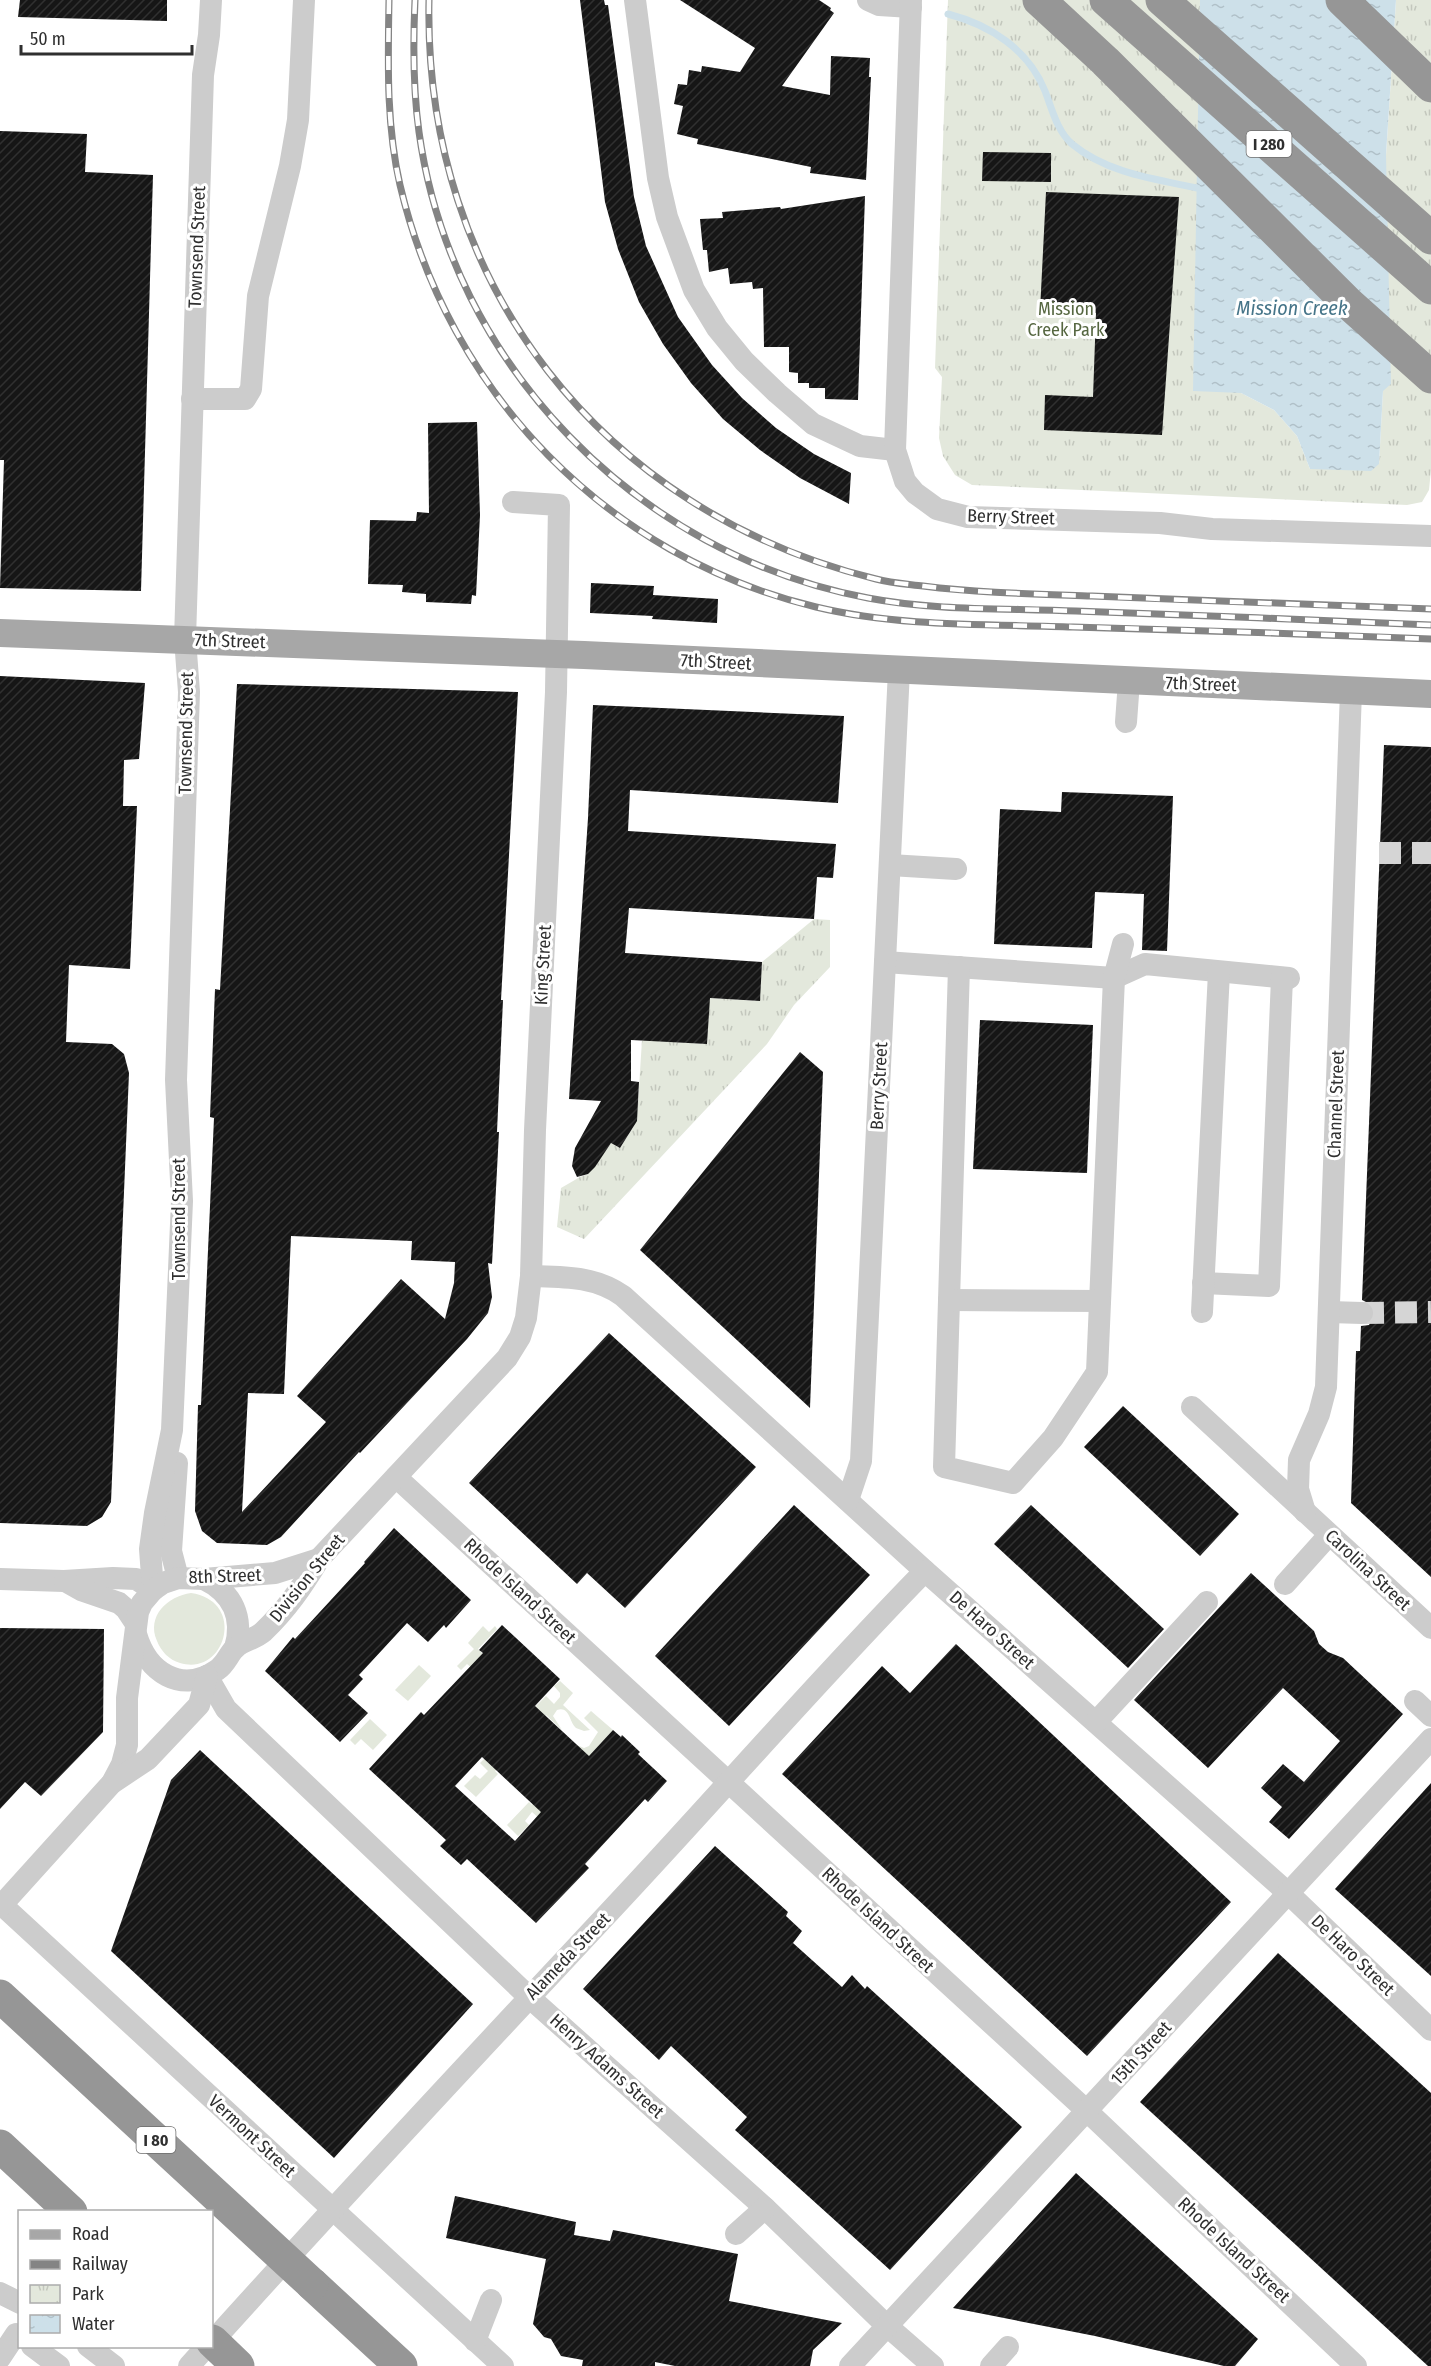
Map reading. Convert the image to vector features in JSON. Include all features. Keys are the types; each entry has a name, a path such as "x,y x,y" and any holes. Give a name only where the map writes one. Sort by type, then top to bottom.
{"highway":[{"path":"1039,0 1098,54 1347,302 1431,377"},
{"name":"I 280","path":"1107,0 1431,288"},
{"name":"I 280","path":"1162,0 1431,238"},
{"path":"1342,0 1431,86"},
{"name":"I 80","path":"0,1996 402,2366"},
{"path":"0,2146 70,2210"},
{"path":"213,2342 238,2366"}],"main road":[{"name":"7th Street","path":"0,633 556,654 1431,693"}],"street":[{"name":"Townsend Street","path":"153,1590 150,1549 172,1430 182,1201 176,1080 189,692 185,639 204,75 211,0"},
{"path":"192,399 245,399 250,389 258,296 291,166 298,120 304,0"},
{"path":"635,0 658,178 667,216 694,290 717,328 744,361 813,424 860,446 895,450"},
{"path":"868,0 879,5 911,4"},
{"name":"Berry Street","path":"911,4 895,450 905,481 915,494 937,509 968,517 1160,523 1212,530 1431,536"},
{"name":"King Street","path":"513,502 559,506 556,692 535,1130 531,1275"},
{"name":"Berry Street","path":"848,1500 861,1461 899,670"},
{"path":"1126,722 1129,681"},
{"name":"Channel Street","path":"1305,1512 1298,1489 1299,1460 1319,1414 1326,1387 1351,691"},
{"path":"890,865 956,869"},
{"path":"959,967 944,1467 1013,1483 1053,1438 1097,1372 1114,978 1123,944"},
{"path":"885,962 1114,978 1145,964 1285,978 1269,1286 1203,1283"},
{"path":"1202,1312 1219,972"},
{"name":"Division Street","path":"207,1676 223,1664 234,1648 261,1634 299,1593 319,1559 507,1358 520,1337 526,1318 531,1275"},
{"name":"De Haro Street","path":"531,1275 596,1281 616,1291 925,1571 1288,1893 1431,2030"},
{"path":"949,1300 1100,1301"},
{"path":"1329,1312 1362,1313"},
{"name":"Carolina Street","path":"1192,1407 1431,1628"},
{"name":"Townsend Street","path":"172,1430 178,1451 171,1551 178,1578"},
{"name":"Rhode Island Street","path":"396,1478 1087,2111 1356,2366"},
{"path":"1285,1584 1329,1535"},
{"path":"113,1578 138,1564 150,1549"},
{"name":"8th Street","path":"153,1590 163,1583 178,1578 204,1580 275,1574 319,1559"},
{"name":"Alameda Street","path":"213,2340 334,2211 529,1996 615,1907 727,1781 925,1571"},
{"path":"0,1579 64,1581 113,1578 136,1580 153,1590 142,1603 136,1629 127,1698 127,1745 122,1764 112,1783"},
{"path":"204,1580 225,1593 232,1602 239,1625 234,1648"},
{"path":"1,1906 112,1783 148,1759 199,1705 207,1676 185,1680 163,1674 147,1660 140,1649 136,1629 126,1609 119,1603 81,1590 64,1581"},
{"path":"1096,1722 1207,1602"},
{"name":"Henry Adams Street","path":"207,1676 226,1709 529,1996 765,2208 886,2325 933,2366"},
{"path":"184,1721 206,1711 226,1709"},
{"name":"15th Street","path":"850,2366 1431,1739"},
{"name":"Vermont Street","path":"1,1906 503,2366"},
{"path":"736,2234 765,2208"},
{"path":"0,2293 18,2302"},
{"path":"475,2341 491,2300"},
{"path":"0,2358 17,2336"},
{"path":"992,2366 1008,2347"},
{"path":"34,2348 59,2366"},
{"path":"91,2348 114,2366"},
{"path":"189,2366 205,2348"}],"green space":[{"name":"Mission Creek Park","path":"948,0 1200,0 1197,192 1241,393 1274,410 1297,436 1310,469 1379,464 1383,390 1386,155 1396,0 1431,0 1431,470 1429,490 1422,502 1407,505 972,485 955,475 943,456 939,438 942,377 935,368"},
{"path":"814,919 830,920 830,967 794,1005 767,1044 584,1239 557,1227 561,1188 588,1174 611,1143 620,1148 634,1126 638,1103 642,1040 707,1044 709,998 759,1001 762,962"},
{"path":"191,1593 208,1599 219,1609 224,1622 224,1636 218,1649 209,1659 196,1664 176,1662 169,1657 163,1652 154,1632 154,1623 161,1609 174,1598"},
{"path":"483,1626 489,1632 495,1626 497,1629 478,1649 484,1655 472,1668 467,1664 461,1670 457,1666 474,1649 468,1643"},
{"path":"419,1665 431,1676 408,1701 395,1690"},
{"path":"560,1681 573,1693 563,1705 590,1730 584,1731 576,1728 567,1712 561,1709 557,1710 553,1716 562,1730 546,1715 540,1721 530,1712 546,1696 554,1704 560,1697 560,1693 554,1686"},
{"path":"591,1711 613,1730 592,1753 588,1765 577,1745 584,1748 589,1746 598,1732 584,1718"},
{"path":"370,1719 387,1735 373,1750 361,1739 355,1745 350,1740"},
{"path":"487,1756 499,1768 495,1771 498,1774 476,1797 464,1786 475,1775 480,1779 488,1771 480,1763"},
{"path":"535,1801 547,1813 541,1820 532,1812 525,1821 529,1825 518,1836 507,1825 529,1802 532,1805"}],"water":[{"name":"Mission Creek","path":"1200,0 1396,0 1386,155 1391,384 1383,391 1379,464 1371,471 1310,469 1297,436 1274,410 1241,393 1193,391"}],"building":[{"path":"20,0 167,0 167,21 18,17"},
{"path":"580,0 604,0 605,5 608,5 634,197 646,246 678,317 712,365 742,398 776,428 814,454 851,473 849,504 800,478 760,450 723,419 691,383 663,344 639,302 618,249 605,202"},
{"path":"680,0 819,0 831,8 830,10 834,13 782,86 830,95 831,56 870,58 866,180 810,173 811,167 697,144 698,139 677,134 683,106 674,104 678,84 687,85 689,70 701,72 702,66 740,72 755,48"},
{"path":"0,131 87,134 85,172 153,175 141,591 0,588 4,460 0,460"},
{"path":"983,152 1051,153 1051,182 982,181"},
{"path":"1046,192 1179,197 1162,435 1044,430 1045,395 1093,397 1096,313 1040,311"},
{"path":"865,196 858,400 825,399 825,388 809,388 809,383 798,383 798,373 789,372 789,347 764,347 763,288 753,289 752,282 730,284 728,268 709,272 707,250 703,250 700,219 723,218 722,212 780,207 781,209"},
{"path":"477,422 480,515 476,596 472,595 471,604 426,602 426,594 402,592 403,585 368,584 370,520 416,521 417,512 429,513 428,423"},
{"path":"591,583 654,586 653,595 718,599 717,623 652,619 653,616 590,613"},
{"path":"0,676 145,683 139,759 124,760 123,806 137,806 130,969 69,965 66,1042 112,1044 124,1054 129,1073 111,1502 102,1517 87,1526 0,1523"},
{"path":"237,684 518,692 501,1000 503,1000 497,1132 499,1132 492,1264 488,1263 492,1297 488,1313 467,1339 281,1537 267,1545 217,1543 202,1531 195,1511 198,1405 201,1405 214,1118 210,1117 215,989 220,990","holes":["291,1236 412,1241 411,1260 455,1262 454,1283 445,1319 401,1279 297,1396 326,1422 242,1512 248,1393 284,1394"]},
{"path":"593,705 844,716 838,803 630,790 628,831 836,844 833,878 817,877 814,919 629,908 625,953 762,962 760,1001 710,998 707,1044 631,1040 631,1081 639,1082 637,1121 620,1148 611,1143 588,1174 577,1177 572,1166 575,1148 601,1101 569,1099 588,818"},
{"path":"1384,745 1431,747 1431,1577 1351,1503 1356,1351 1360,1351 1361,1326 1369,1325 1375,1314 1374,1306 1362,1300"},
{"path":"1062,792 1173,796 1167,951 1142,950 1144,894 1095,892 1092,948 994,944 1000,809 1061,812"},
{"path":"980,1020 1093,1025 1087,1173 973,1169"},
{"path":"800,1052 823,1072 810,1408 640,1250"},
{"path":"609,1333 756,1467 625,1608 587,1573 577,1584 469,1483"},
{"path":"1123,1406 1239,1514 1200,1556 1084,1447"},
{"path":"794,1505 870,1575 729,1726 655,1656"},
{"path":"1031,1505 1164,1629 1128,1668 994,1544"},
{"path":"394,1528 471,1600 446,1628 444,1625 428,1642 407,1623 359,1675 363,1679 348,1695 368,1713 340,1742 265,1671 293,1637 295,1639"},
{"path":"1251,1573 1314,1631 1319,1644 1328,1652 1343,1658 1403,1714 1289,1839 1269,1822 1282,1807 1261,1788 1283,1764 1304,1782 1340,1741 1283,1688 1208,1768 1134,1700"},
{"path":"502,1625 560,1679 535,1706 589,1756 613,1730 621,1737 622,1735 640,1752 638,1754 667,1781 648,1802 645,1799 585,1864 589,1868 536,1923 467,1859 461,1865 440,1846 446,1840 369,1769 421,1712 424,1715 483,1653 479,1650","holes":["482,1757 541,1812 515,1841 455,1786"]},
{"path":"0,1628 104,1629 103,1732 41,1796 25,1782 0,1809"},
{"path":"956,1644 1231,1902 1087,2056 782,1774 882,1666 910,1693"},
{"path":"200,1750 473,2004 334,2158 111,1951 171,1780"},
{"path":"1431,1783 1431,1976 1335,1889"},
{"path":"715,1846 788,1912 786,1916 802,1931 793,1943 842,1987 852,1975 865,1989 867,1986 1022,2127 890,2270 735,2130 747,2117 671,2046 659,2060 583,1989"},
{"path":"1278,1953 1431,2093 1431,2366 1428,2366 1140,2102"},
{"path":"1076,2173 1258,2339 1235,2366 1224,2366 1095,2336 953,2308"},
{"path":"455,2196 576,2222 574,2235 610,2241 613,2230 738,2254 729,2301 842,2323 813,2350 810,2366 675,2366 655,2362 655,2366 582,2366 583,2360 561,2356 551,2339 544,2337 533,2324 546,2259 446,2238"}],"waterway":[{"path":"948,14 993,32 1018,51 1038,76 1062,133 1086,154 1132,174 1197,188"}],"tunnel":[{"path":"1379,853 1431,853"},
{"path":"1362,1313 1431,1312"}],"railway":[{"path":"389,0 388,70 395,162 423,261 456,332 498,397 548,456 606,507 670,549 740,583 816,607 879,618 976,625 1431,639"},
{"path":"415,0 414,66 419,132 438,217 470,297 514,370 569,436 633,493 705,540 784,575 868,598 919,605 1431,625"},
{"path":"429,0 435,103 458,200 496,290 548,370 613,441 690,500 778,546 876,579 893,582 1007,593 1431,609"}]}
